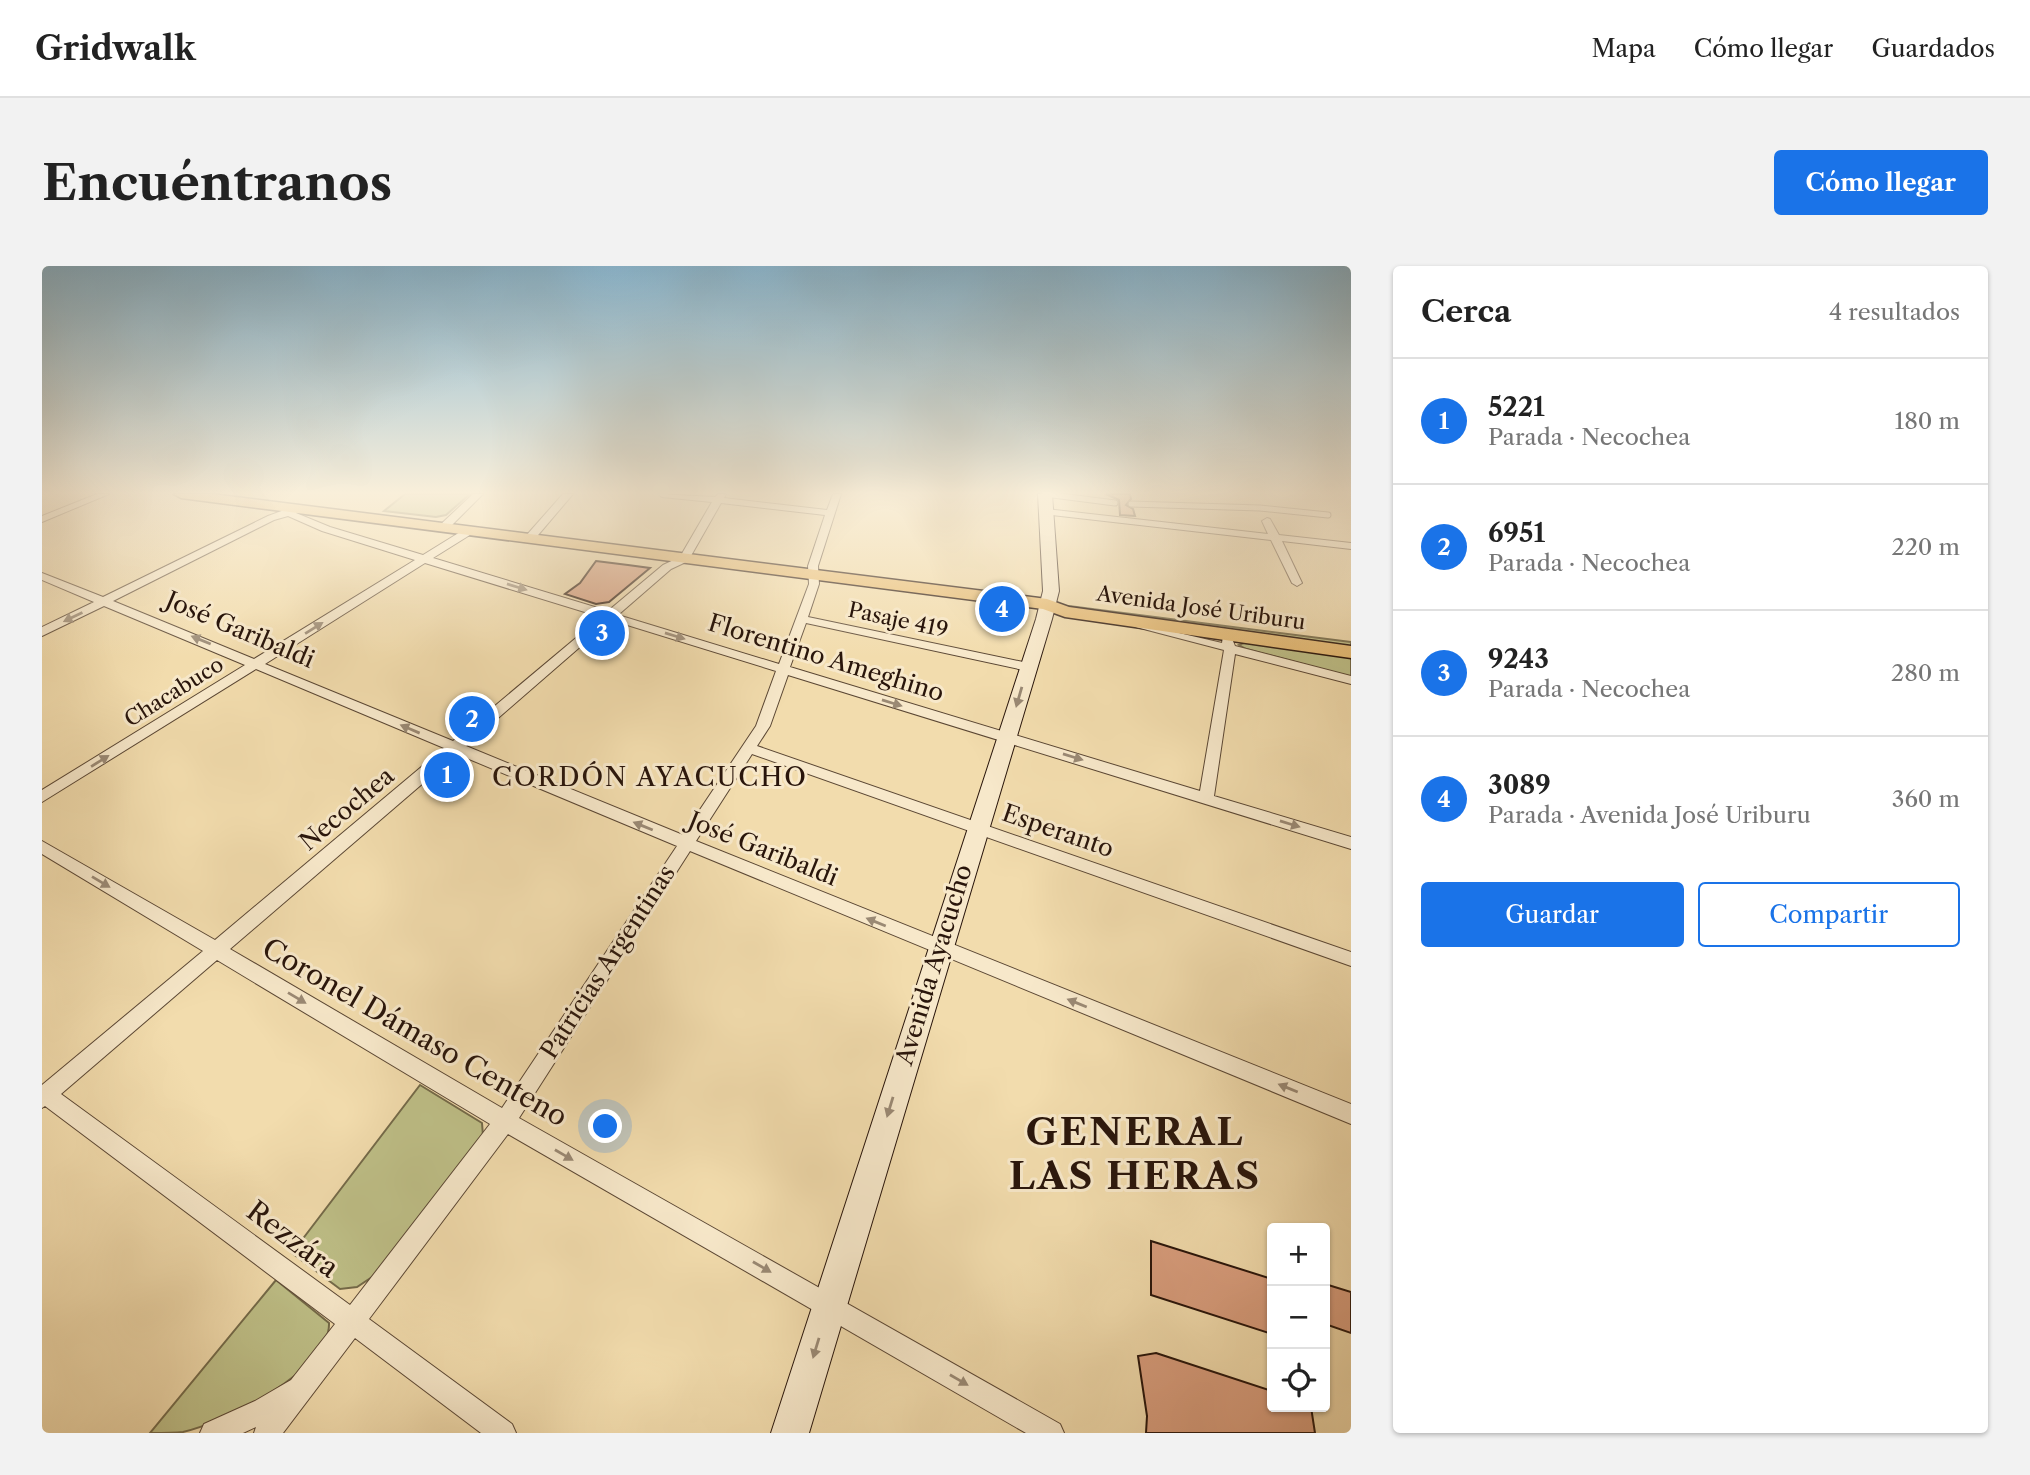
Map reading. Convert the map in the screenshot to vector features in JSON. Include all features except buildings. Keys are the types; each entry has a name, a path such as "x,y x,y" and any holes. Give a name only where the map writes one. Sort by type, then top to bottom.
{"main road":[{"name":"Avenida José Uriburu","path":"602,548 1047,606 1065,612 1228,642 1351,652"},
{"name":"Avenida Ayacucho","path":"790,1433 1047,606 1051,591 1048,548"},
{"name":"Avenida José Uriburu","path":"1047,606 1061,601 1351,638"}],"street":[{"path":"42,632 210,548"},
{"name":"Florentino Ameghino","path":"390,548 1351,843"},
{"name":"Chacabuco","path":"42,797 442,548"},
{"path":"684,559 690,548"},
{"name":"Patricias Argentinas","path":"267,1433 505,1121 684,843 750,748 763,726 814,584 813,566 819,548"},
{"path":"1280,548 1297,583"},
{"name":"Necochea","path":"44,1096 667,567 684,559"},
{"name":"José Garibaldi","path":"42,576 258,663 454,748 939,948 1351,1114"},
{"name":"Pasaje 419","path":"801,619 1028,667"},
{"path":"1206,799 1228,642 1351,680"},
{"name":"Esperanto","path":"750,748 1351,960"},
{"name":"Coronel Dámaso Centeno","path":"42,847 505,1121 1051,1433"},
{"name":"Rezzára","path":"44,1096 503,1433"},
{"path":"213,1433 264,1410 304,1386"}],"green space":[{"path":"1069,606 1351,642 1351,648 1068,608"},
{"path":"1246,642 1351,657 1351,677 1239,645"},
{"path":"420,1085 482,1123 483,1136 378,1273 357,1287 340,1289 292,1253"},
{"path":"276,1280 329,1323 325,1341 313,1359 272,1392 223,1418 183,1432 150,1433"}],"place":[{"name":"3089","path":"1002,609"},
{"name":"9243","path":"602,633"},
{"name":"6951","path":"472,719"},
{"name":"5221","path":"447,775"}],"district":[{"name":"CORDÓN AYACUCHO","path":"650,777"},
{"name":"GENERAL LAS HERAS","path":"1135,1154"}]}
